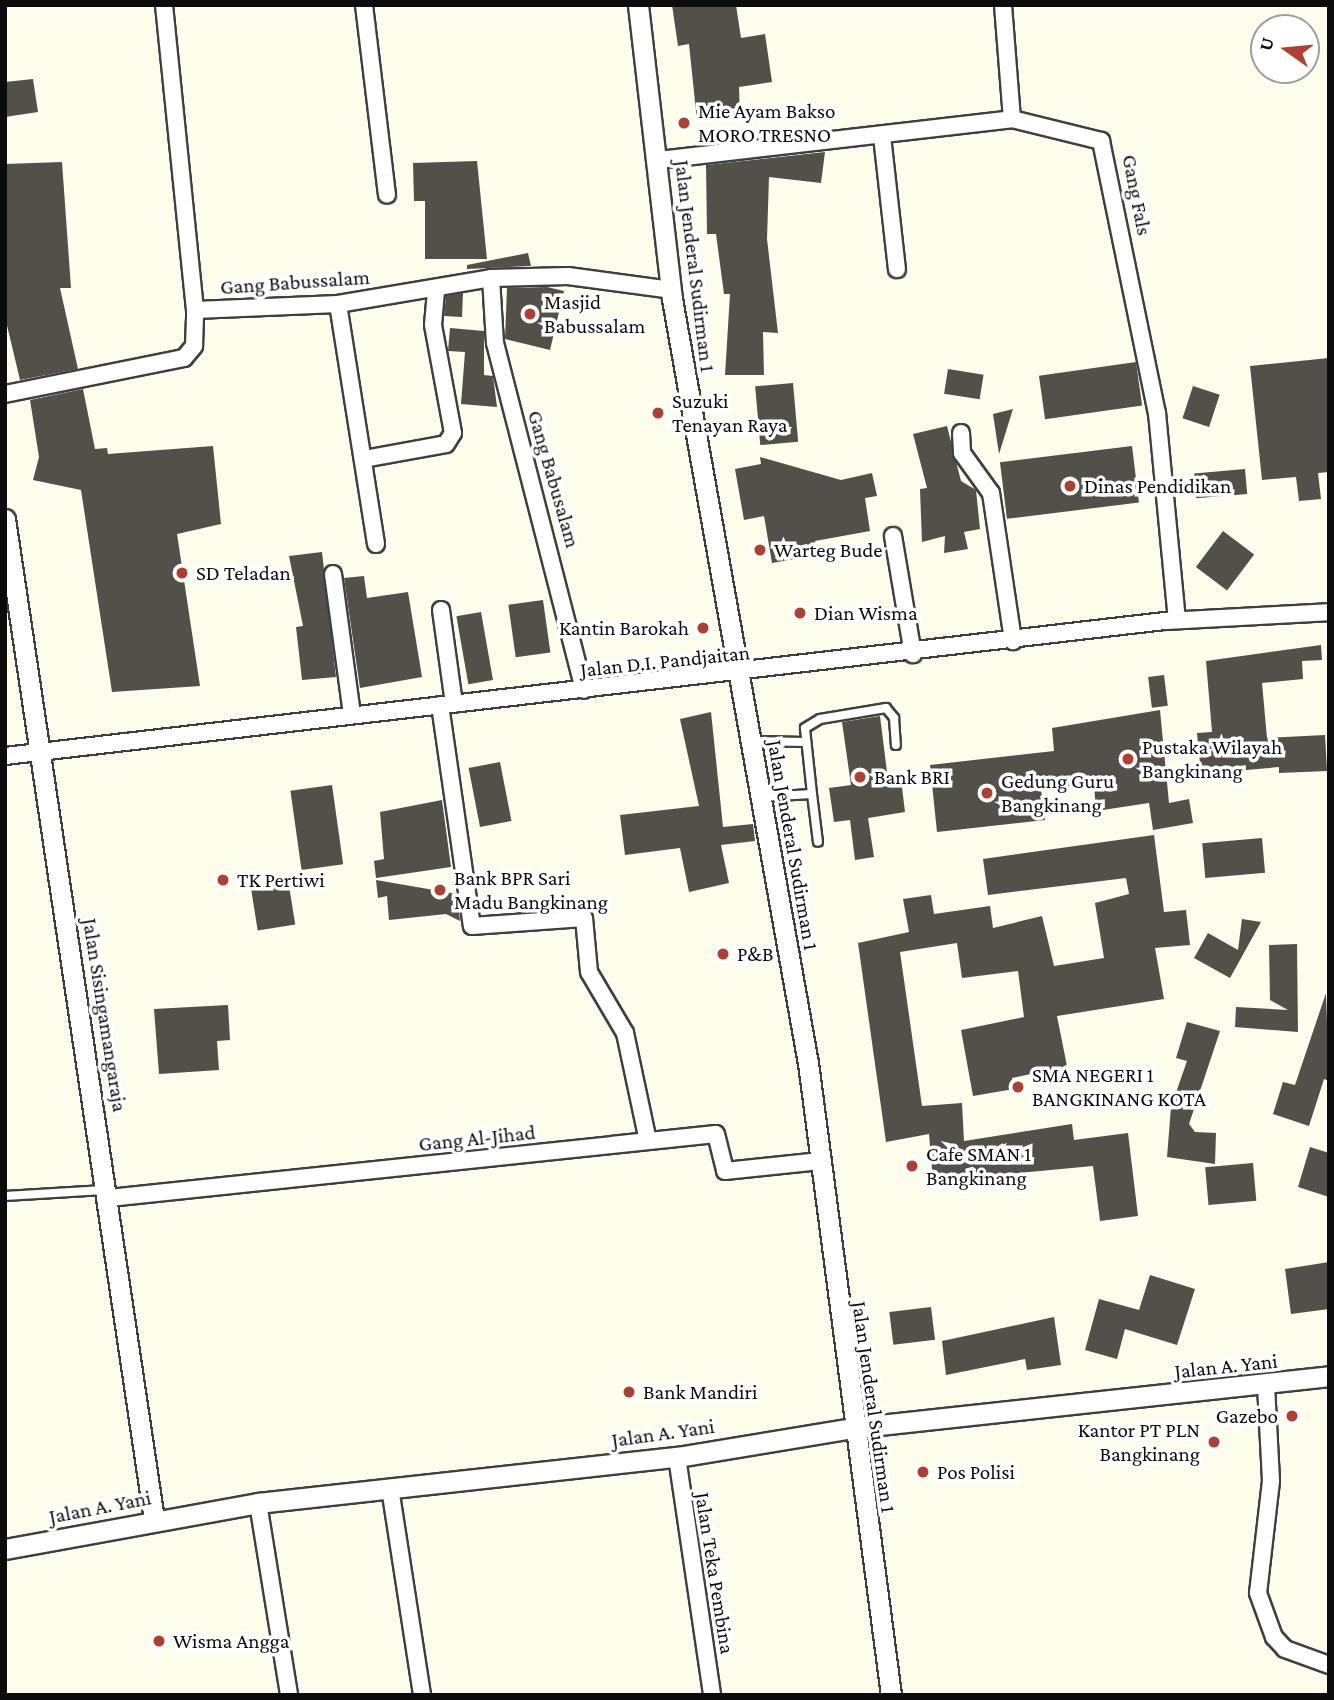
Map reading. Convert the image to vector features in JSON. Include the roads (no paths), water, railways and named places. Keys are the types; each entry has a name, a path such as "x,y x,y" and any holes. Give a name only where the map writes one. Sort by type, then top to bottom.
{"street":[{"path":"164,5 195,310"},
{"path":"364,5 387,195"},
{"name":"Jalan Jenderal Sudirman 1","path":"638,5 659,160 671,290 752,741 820,1161 852,1428 891,1695"},
{"path":"1003,5 1012,119"},
{"name":"Gang Fals","path":"659,160 773,142 882,136 1012,119 1091,136 1107,149 1157,413 1177,620"},
{"path":"882,136 897,269"},
{"name":"Gang Babussalam","path":"5,394 184,358 194,346 195,310 338,304 491,278 568,275 671,290"},
{"name":"Gang Babusalam","path":"491,278 495,343 584,690"},
{"path":"364,459 446,444 453,433 433,326 436,288"},
{"path":"338,304 376,544"},
{"path":"961,433 962,453 991,493 1013,641"},
{"name":"Jalan Sisingamangaraja","path":"5,519 9,571 43,755 154,1520"},
{"path":"893,536 913,654"},
{"path":"333,573 352,714"},
{"path":"441,610 447,705 472,926 584,918 589,972 625,1033 648,1141"},
{"name":"Jalan D.I. Pandjaitan","path":"5,756 43,755 352,714 740,674 1177,620 1329,612"},
{"name":"Gang Al-Jihad","path":"108,1194 716,1134 725,1171 820,1161"},
{"name":"Jalan A. Yani","path":"5,1549 258,1503 677,1457 852,1428 1266,1385 1329,1376"},
{"path":"1266,1385 1270,1480 1258,1593 1273,1637 1285,1649 1329,1665"},
{"name":"Jalan Teka Pembina","path":"677,1457 712,1695"},
{"path":"390,1488 422,1695"},
{"path":"258,1503 289,1695"}],"lane":[{"path":"818,842 805,728 820,719 886,708 894,718 895,745"},
{"path":"752,741 805,742"},
{"path":"761,797 812,793"},
{"path":"5,1196 108,1194"}],"place":[{"name":"Mie Ayam Bakso MORO TRESNO","path":"684,123"},
{"name":"Masjid Babussalam","path":"530,314"},
{"name":"Suzuki Tenayan Raya","path":"658,413"},
{"name":"Dinas Pendidikan","path":"1070,486"},
{"name":"Warteg Bude","path":"760,550"},
{"name":"SD Teladan","path":"182,573"},
{"name":"Dian Wisma","path":"800,613"},
{"name":"Kantin Barokah","path":"703,628"},
{"name":"Pustaka Wilayah Bangkinang","path":"1128,759"},
{"name":"Bank BRI","path":"860,777"},
{"name":"Gedung Guru Bangkinang","path":"987,793"},
{"name":"TK Pertiwi","path":"223,880"},
{"name":"Bank BPR Sari Madu Bangkinang","path":"440,890"},
{"name":"P&B","path":"723,954"},
{"name":"SMA NEGERI 1 BANGKINANG KOTA","path":"1018,1087"},
{"name":"Cafe SMAN 1 Bangkinang","path":"912,1166"},
{"name":"Bank Mandiri","path":"629,1392"},
{"name":"Gazebo","path":"1292,1416"},
{"name":"Kantor PT PLN Bangkinang","path":"1214,1442"},
{"name":"Pos Polisi","path":"923,1472"},
{"name":"Wisma Angga","path":"159,1641"}]}
